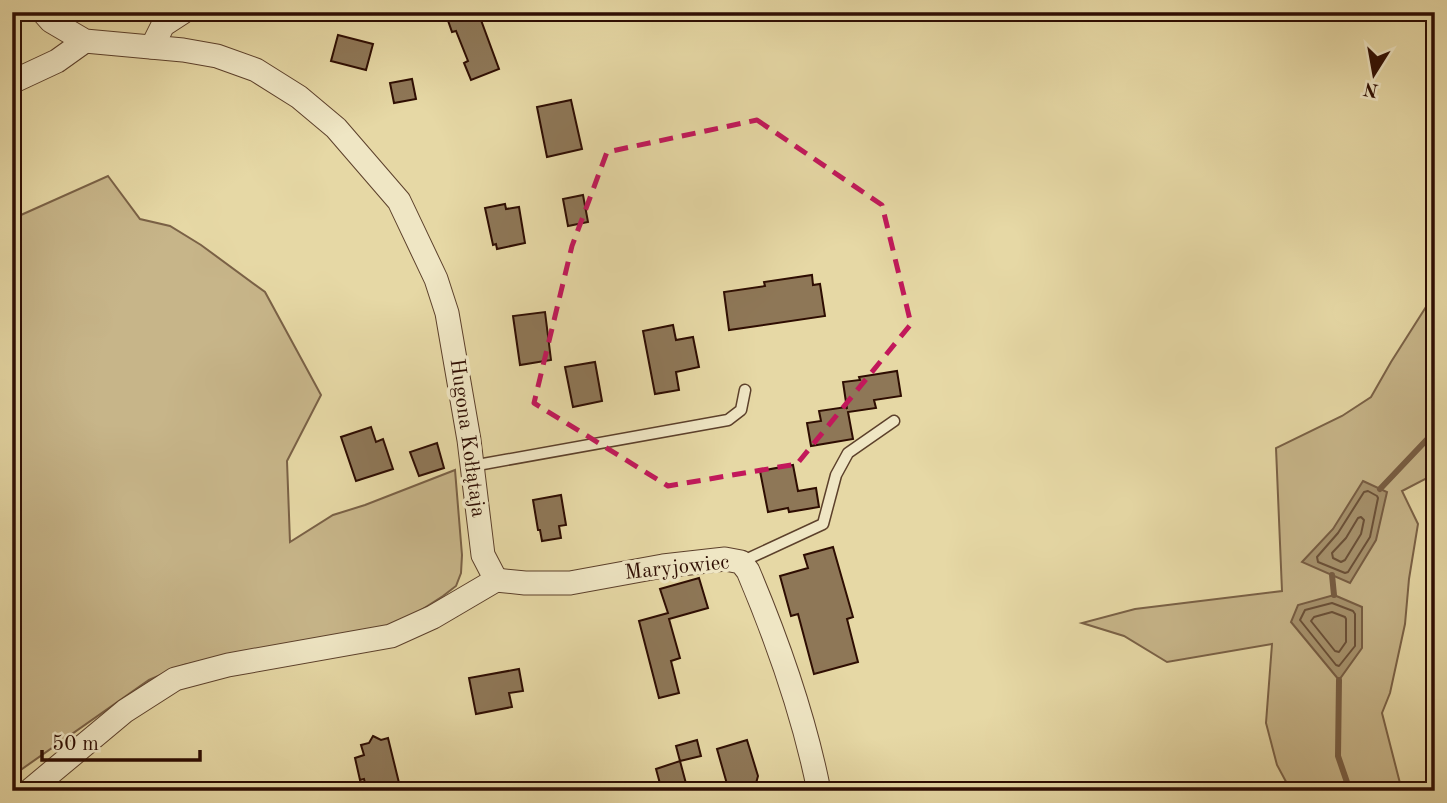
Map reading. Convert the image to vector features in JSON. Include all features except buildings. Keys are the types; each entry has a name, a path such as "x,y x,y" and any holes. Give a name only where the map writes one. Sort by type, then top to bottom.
{"street":[{"name":"Hugona Kołłątaja","path":"43,12 51,21 85,41 217,56 256,70 299,97 336,128 399,201 436,279 447,313 472,466 483,555 496,580"},
{"path":"152,47 163,25 183,12"},
{"path":"12,82 57,61 85,41"},
{"name":"Maryjowiec","path":"496,580 570,583 674,565 725,559 741,562 748,571 778,647 811,748 819,791"},
{"path":"29,791 125,711 175,679 228,665 391,636 433,617 496,580"}],"lane":[{"path":"472,466 728,420 741,410 745,390"},
{"path":"741,562 823,524 836,475 848,453 894,421"}],"highlighted area":[{"path":"757,120 882,205 911,324 797,464 668,486 534,403 572,246 607,152"}],"shaded area":[{"path":"108,176 140,219 170,226 265,292 321,395 287,461 290,542 333,515 455,470 461,573 456,586 443,596 415,614 383,628 184,665 149,680 12,776 12,219"},
{"path":"1435,267 1435,474 1402,491 1418,524 1405,624 1390,693 1382,713 1402,791 1291,791 1277,765 1266,723 1272,644 1167,662 1124,636 1082,623 1135,609 1282,591 1276,448 1342,416 1371,397 1431,299 1429,279"}],"water":[{"path":"1363,481 1387,492 1376,540 1350,583 1302,562 1333,529"},
{"path":"1334,595 1362,607 1362,648 1339,680 1291,622 1298,605"}],"waterway":[{"path":"1380,489 1435,431"},
{"path":"1332,575 1334,595"},
{"path":"1339,680 1338,756 1350,791"}]}
